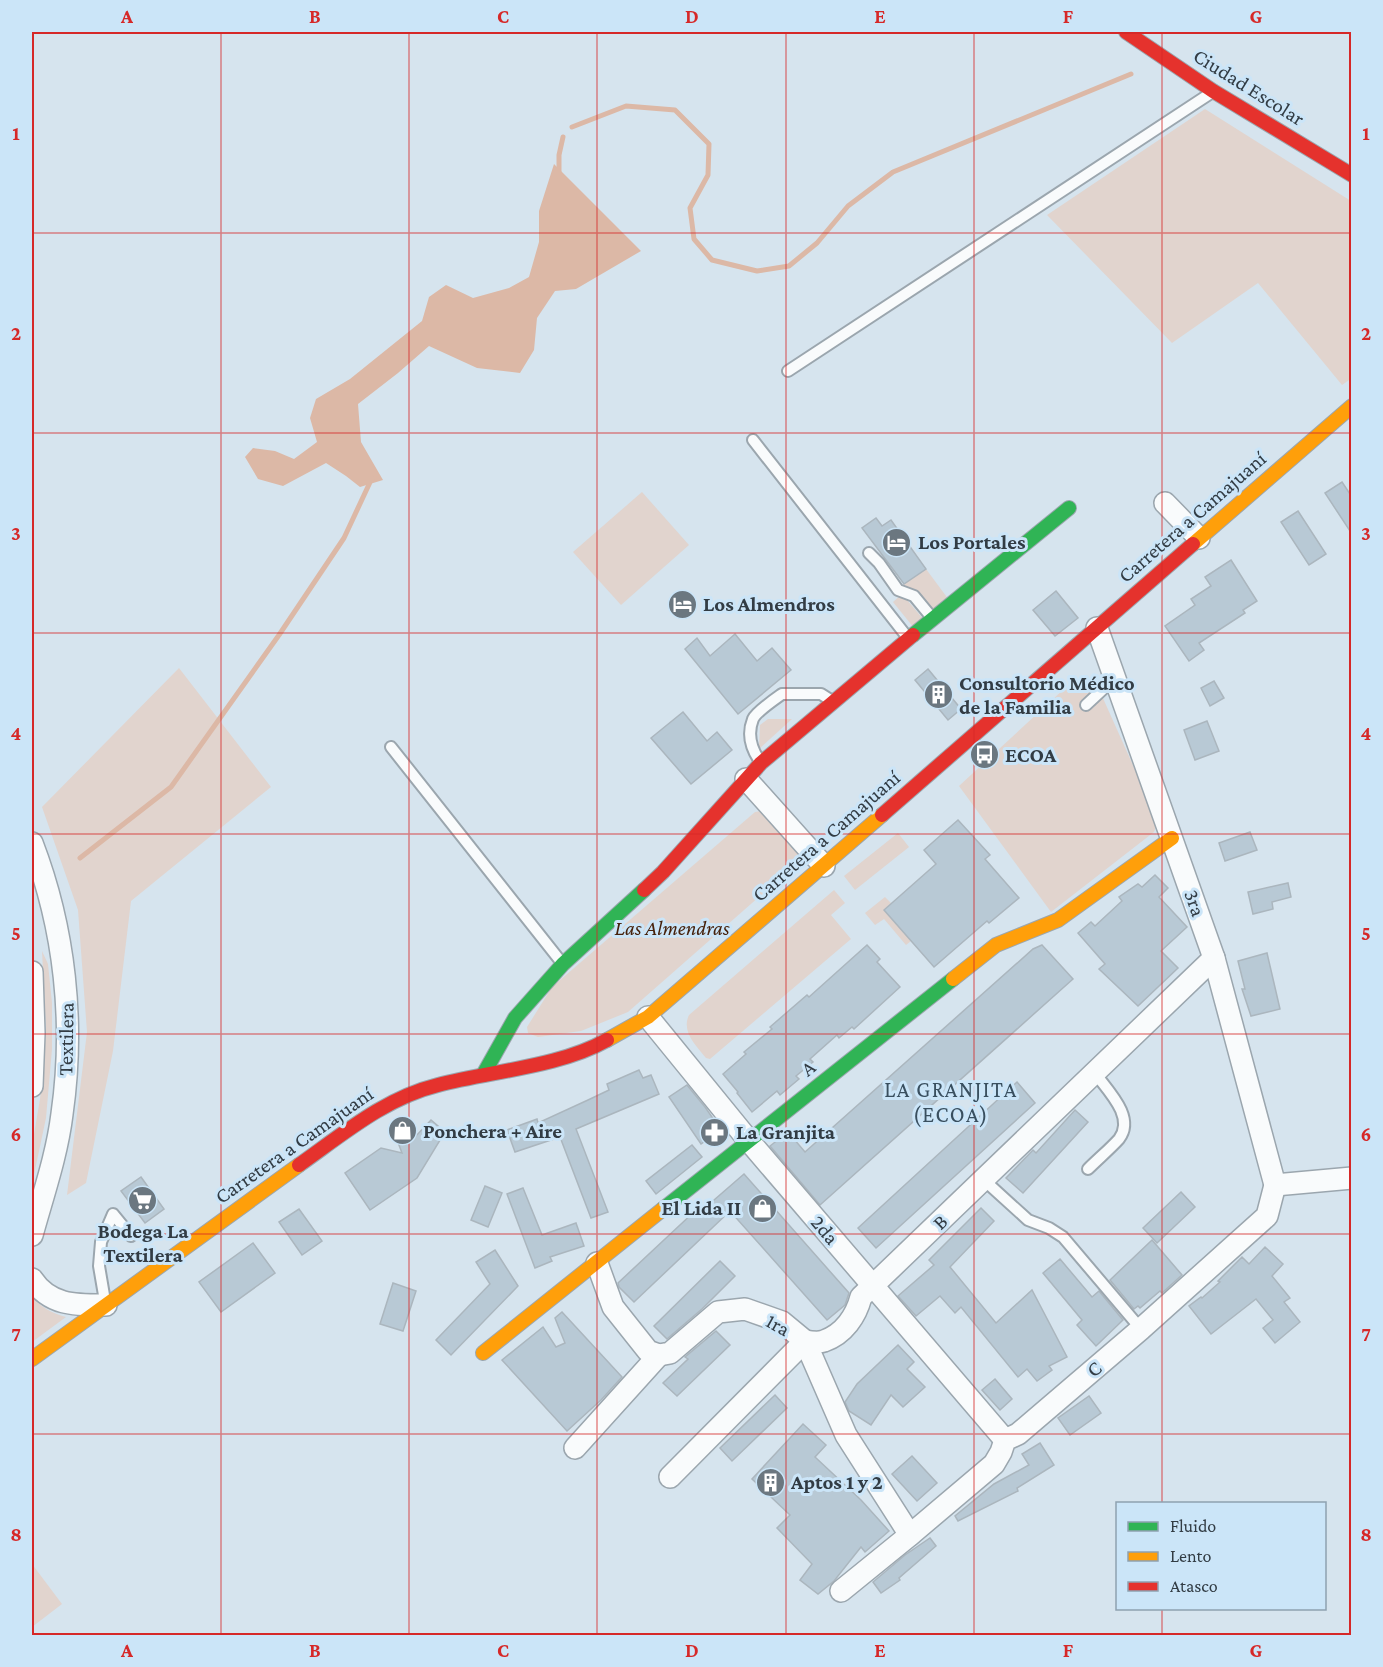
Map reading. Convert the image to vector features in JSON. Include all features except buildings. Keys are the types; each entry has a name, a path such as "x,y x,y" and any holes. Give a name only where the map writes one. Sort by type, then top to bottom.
{"street":[{"name":"Ciudad Escolar","path":"1126,32 1213,91 1352,175"},
{"name":"Carretera a Camajuaní","path":"32,1359 371,1113 436,1085 559,1059 600,1044 648,1017 1199,538 1350,411"},
{"path":"1165,503 1199,538"},
{"path":"483,1075 515,1018 563,964 663,872 761,763 1069,508"},
{"name":"3ra","path":"1097,628 1214,958 1275,1185"},
{"path":"746,779 824,866"},
{"name":"A","path":"483,1353 996,945 1058,920 1173,838"},
{"name":"Textilera","path":"32,843 43,872 57,929 66,989 67,1057 62,1115 32,1235"},
{"name":"B","path":"805,1341 823,1342 841,1332 857,1312 861,1297 1214,958"},
{"name":"Textilera","path":"32,972 34,1034 32,1086"},
{"name":"2da","path":"648,1017 749,1141 1005,1440"},
{"path":"1275,1185 1352,1178"},
{"name":"C","path":"840,1591 994,1464 1005,1440 1018,1434 1141,1329 1267,1215 1275,1185"},
{"path":"597,1263 613,1307 648,1351 659,1355"},
{"path":"32,1279 43,1292 57,1300 80,1305 106,1305"},
{"name":"1ra","path":"575,1448 659,1355 670,1353 718,1312 745,1310 782,1322 805,1341 846,1435 910,1535"},
{"path":"670,1477 805,1341"}],"lane":[{"path":"788,371 1213,91"},
{"path":"753,440 909,639"},
{"path":"869,553 898,590 914,596 933,619"},
{"path":"1086,705 1115,678"},
{"path":"761,763 754,753 750,737 753,717 782,694 821,694 834,702"},
{"path":"391,747 563,964"},
{"path":"1088,1169 1120,1137 1124,1123 1121,1108 1095,1073"},
{"path":"984,1180 1028,1220 1049,1228 1063,1237 1141,1329"},
{"path":"106,1305 99,1266 101,1242 113,1214 131,1236"}],"green space":[{"path":"1205,109 1351,201 1352,378 1342,385 1258,283 1172,343 1047,215"},
{"path":"642,492 689,545 621,605 573,552"},
{"path":"926,569 949,600 935,611 903,585"},
{"path":"902,594 924,620 914,628 893,602"},
{"path":"179,668 271,787 131,901 113,1051 86,1183 67,1195 87,1032 78,910 42,807"},
{"path":"1082,687 1102,696 1158,821 1154,832 1051,912 959,786 1065,688"},
{"path":"768,719 792,719 759,749 760,725"},
{"name":"Las Almendras","path":"761,811 801,856 800,861 628,1012 581,1031 538,1037 528,1033 527,1027 552,987 755,812"},
{"path":"898,833 909,847 855,890 844,876"},
{"path":"834,890 845,903 831,915 851,939 710,1059 706,1058 688,1033 689,1015"},
{"path":"885,897 891,903 884,910 911,941 906,945 884,919 875,925 865,913"},
{"path":"42,951 48,964 52,1003 52,1049 46,1118 32,1184 32,1146 40,1099 46,1030"},
{"path":"32,1296 47,1310 66,1317 32,1342"},
{"path":"32,1564 62,1604 32,1627"}],"shaded area":[{"path":"554,164 641,251 576,289 555,291 537,318 534,350 520,373 477,368 429,346 358,404 361,442 383,480 360,487 326,463 283,486 258,479 245,457 253,448 275,451 294,459 317,442 310,418 316,399 350,379 422,321 429,297 446,285 473,298 509,288 529,277 539,242 539,211"}],"waterway":[{"path":"572,127 626,106 675,110 709,144 708,175 690,208 694,239 712,260 757,271 789,266 817,243 848,206 893,172 1131,74"},
{"path":"559,176 559,155 563,137"},
{"path":"80,858 171,787 279,635 344,538 372,478"}],"traffic: fast":[{"path":"913,635 1069,508"},
{"path":"483,1075 515,1018 563,964 644,890"},
{"path":"663,1209 953,979"}],"traffic: slow":[{"path":"1193,544 1352,406"},
{"path":"607,1040 648,1017 882,815"},
{"path":"953,979 996,945 1058,920 1172,838"},
{"path":"32,1359 299,1165"},
{"path":"483,1353 663,1209"}],"traffic: jam":[{"path":"1126,32 1213,91 1352,175"},
{"path":"882,815 1193,544"},
{"path":"644,890 761,763 913,635"},
{"path":"299,1165 365,1118 419,1091 459,1080 546,1062 588,1049 607,1040"}],"place":[{"name":"Los Portales","path":"897,542"},
{"name":"Los Almendros","path":"682,604"},
{"name":"Consultorio Médico de la Familia","path":"938,695"},
{"name":"ECOA","path":"984,755"},
{"name":"Ponchera + Aire","path":"402,1131"},
{"name":"La Granjita","path":"715,1132"},
{"name":"Bodega La Textilera","path":"143,1200"},
{"name":"El Lida II","path":"762,1208"},
{"name":"Aptos 1 y 2","path":"770,1482"}],"district":[{"name":"LA GRANJITA (ECOA)","path":"951,1102"}]}
